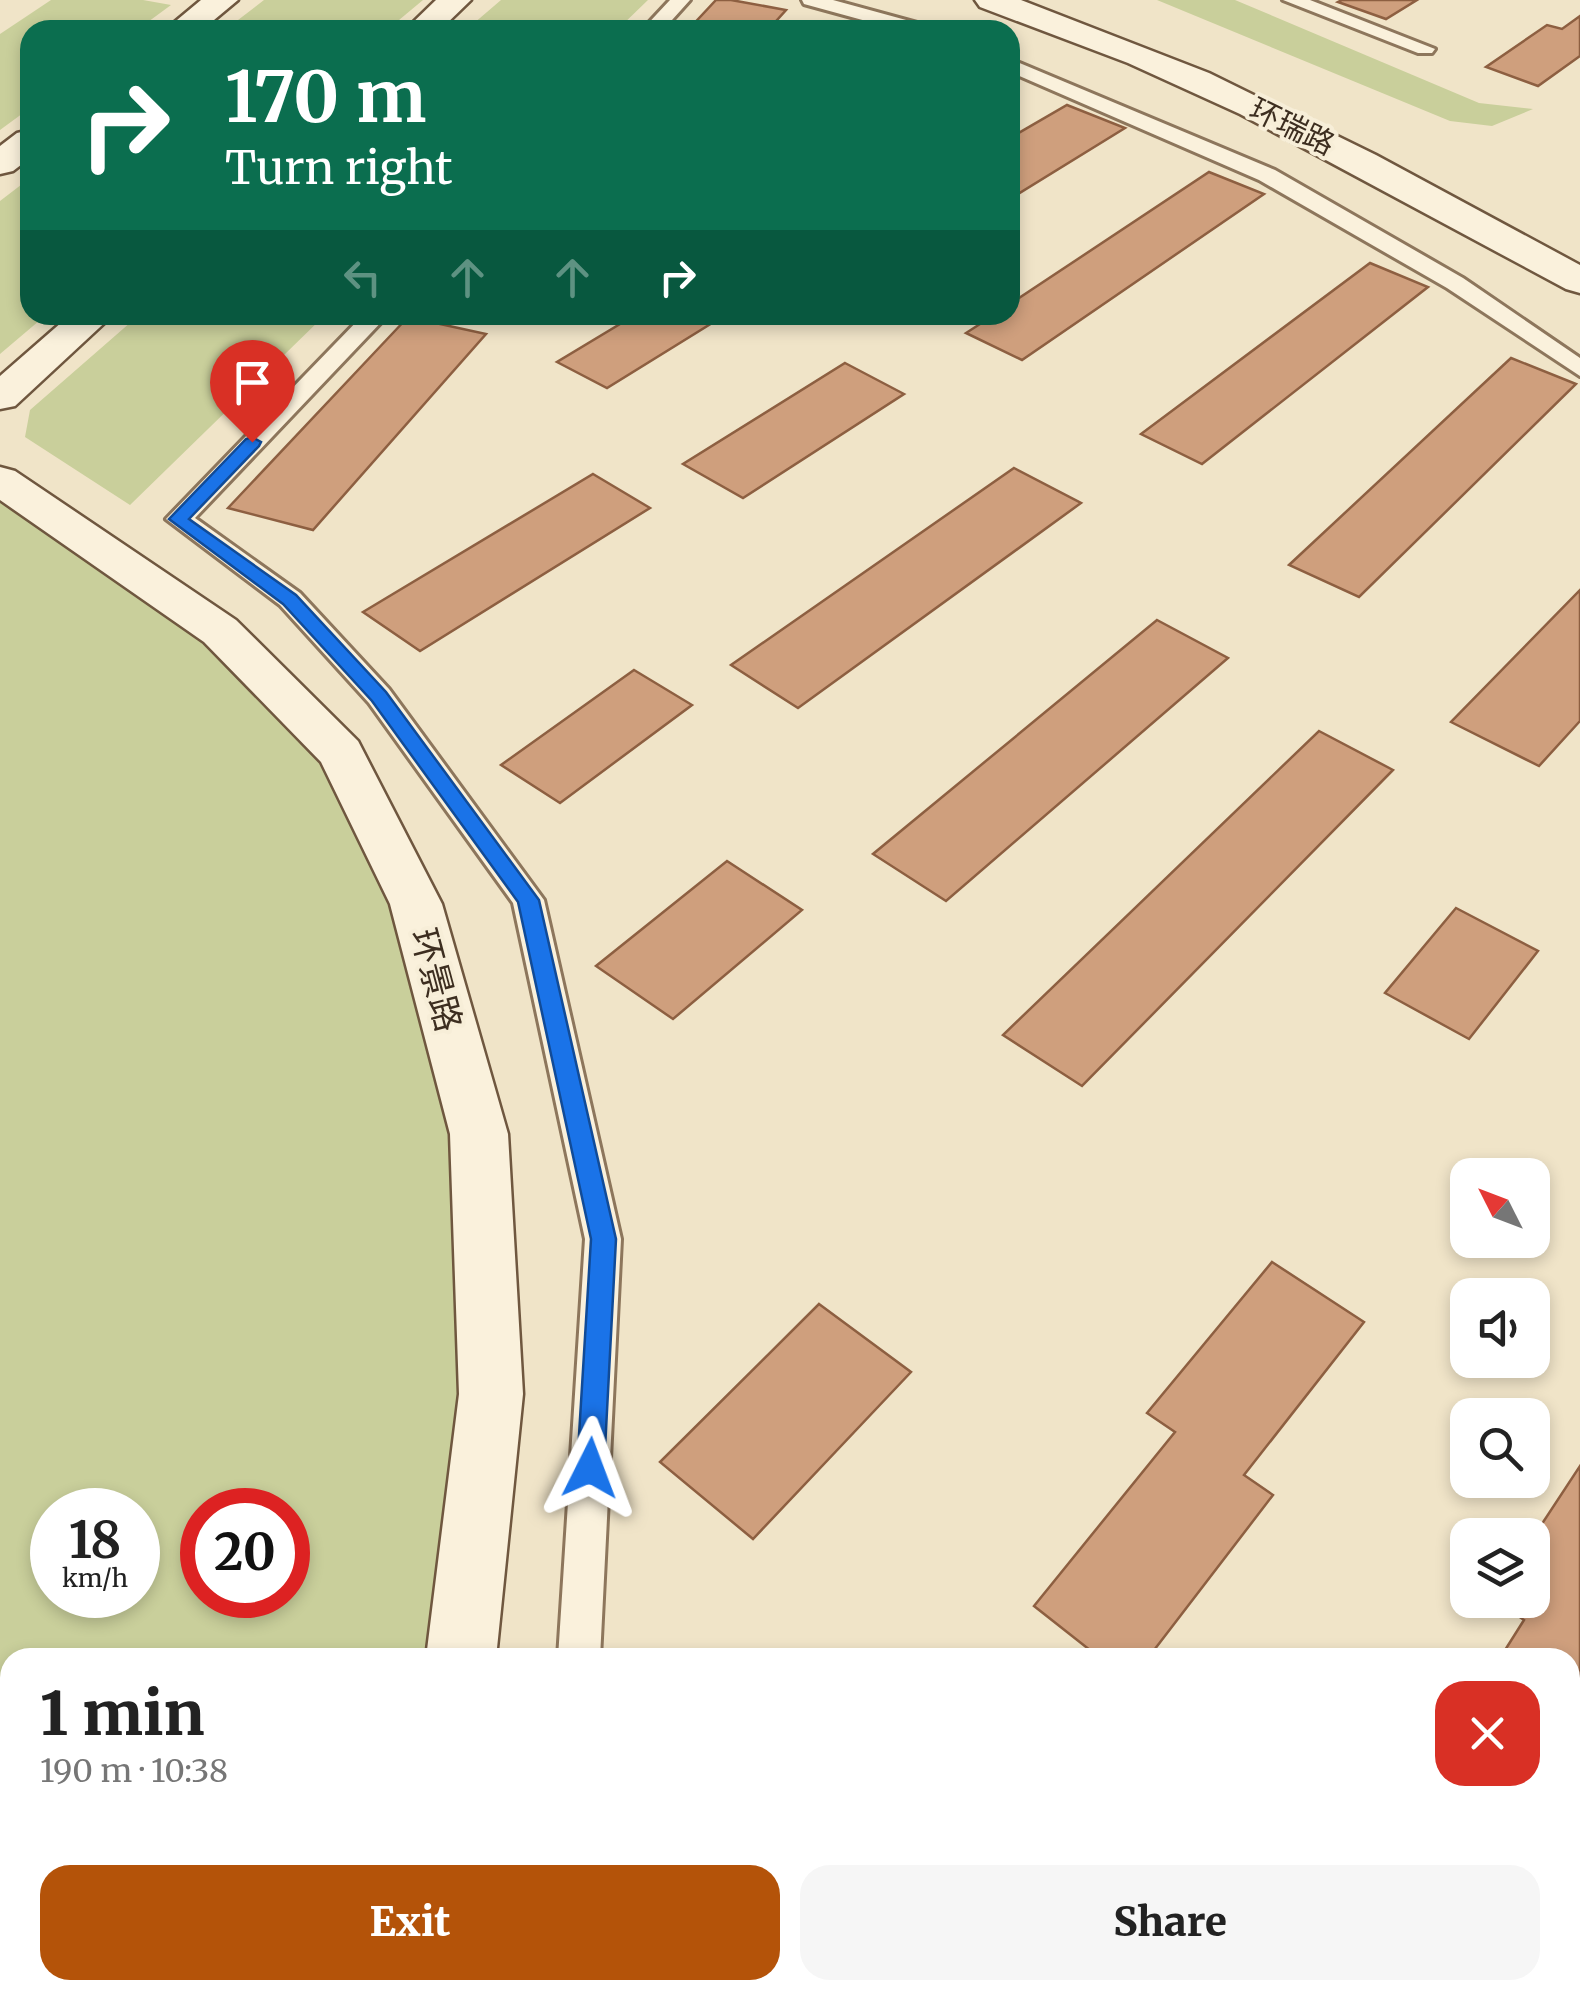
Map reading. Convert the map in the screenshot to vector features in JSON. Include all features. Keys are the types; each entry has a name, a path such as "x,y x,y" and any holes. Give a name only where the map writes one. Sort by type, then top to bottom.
{"street":[{"path":"195,20 222,0"},
{"path":"433,20 456,0"},
{"name":"环瑞路","path":"991,0 1140,56 1235,99 1400,181 1580,281"},
{"name":"环瑞路","path":"1052,0 1264,84 1454,178 1580,248"},
{"path":"0,397 83,325"},
{"name":"环景路","path":"0,480 220,631 341,753 416,904 479,1134 491,1394 461,1648"}],"lane":[{"path":"661,20 680,0"},
{"path":"812,0 885,20"},
{"path":"1292,0 1425,49"},
{"path":"1020,69 1267,175 1456,283 1580,369"},
{"path":"366,325 178,519 290,599 341,654 379,696 528,900 603,1239 580,1648"}],"green space":[{"path":"51,0 143,0 171,5 151,20 21,20"},
{"path":"264,0 423,0 399,20 238,20"},
{"path":"501,0 648,0 627,20 478,20"},
{"path":"1157,0 1235,0 1479,103 1533,109 1492,126 1450,121"},
{"path":"20,21 20,115 0,130 0,34"},
{"path":"20,186 20,325 34,325 0,354 0,201"},
{"path":"128,325 315,325 130,505 25,437 30,410"},
{"path":"0,480 107,550 341,753 479,1134 460,1648 0,1648"}],"building":[{"path":"716,0 786,10 777,20 697,20"},
{"path":"1417,0 1386,19 1338,2"},
{"path":"1580,16 1580,56 1538,86 1486,67 1547,25 1562,29"},
{"path":"1067,105 1125,128 1020,193 1020,132"},
{"path":"1209,172 1264,194 1022,360 966,333 978,325 1020,325 1020,297"},
{"path":"1370,263 1428,287 1202,464 1141,434"},
{"path":"400,325 445,325 486,334 313,530 228,508"},
{"path":"618,325 709,325 607,388 557,362"},
{"path":"1511,358 1576,384 1359,597 1289,565"},
{"path":"845,363 904,394 743,498 683,464"},
{"path":"1014,468 1081,503 798,708 731,665"},
{"path":"593,474 650,508 420,651 363,612"},
{"path":"1580,590 1580,721 1539,766 1451,722"},
{"path":"1157,620 1228,658 946,901 873,854"},
{"path":"634,670 692,705 560,803 501,765"},
{"path":"1319,731 1393,770 1082,1086 1003,1035"},
{"path":"727,861 802,910 673,1019 596,966"},
{"path":"1456,908 1538,951 1469,1039 1385,993"},
{"path":"1272,1262 1364,1322 1244,1475 1273,1495 1156,1648 1087,1648 1034,1606 1175,1432 1147,1413"},
{"path":"819,1304 911,1372 753,1539 660,1462"},
{"path":"1580,1466 1580,1648 1506,1648 1524,1620 1521,1618 1550,1618 1550,1518 1546,1518"}],"route":[{"path":"252,442 178,519 290,599 379,696 528,900 603,1239 590,1468"}]}
